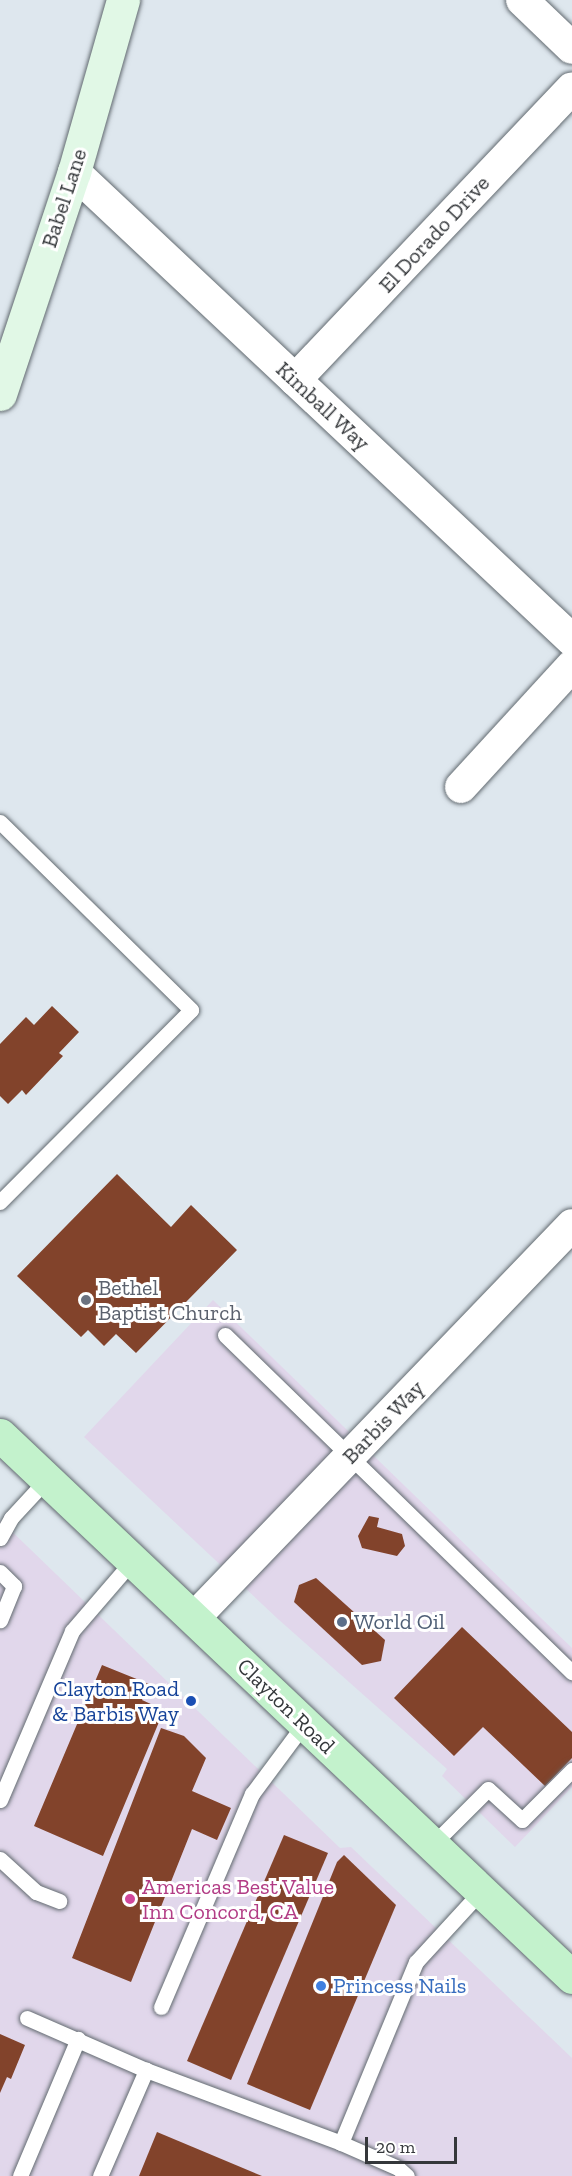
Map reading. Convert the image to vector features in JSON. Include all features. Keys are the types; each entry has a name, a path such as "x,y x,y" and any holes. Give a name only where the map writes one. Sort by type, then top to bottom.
{"main road":[{"name":"Clayton Road","path":"0,1435 572,1977"}],"street":[{"name":"Babel Lane","path":"1,389 74,172 123,0"},
{"path":"522,0 572,48"},
{"name":"El Dorado Drive","path":"296,380 572,88"},
{"name":"Kimball Way","path":"74,172 572,640"},
{"path":"461,787 572,666"},
{"name":"Barbis Way","path":"194,1618 572,1225"}],"lane":[{"path":"0,822 191,1010 0,1202"},
{"path":"225,1335 330,1436 348,1459 572,1672"},
{"path":"0,1538 11,1518 46,1479"},
{"path":"0,1800 72,1631 132,1560"},
{"path":"0,1572 14,1586 0,1620"},
{"path":"161,2007 252,1794 304,1724"},
{"path":"432,1845 488,1789 522,1820 572,1770"},
{"path":"0,1859 36,1892 59,1902"},
{"path":"341,2143 416,1962 481,1892"},
{"path":"27,2018 146,2070 341,2143 398,2168 407,2176"},
{"path":"20,2176 78,2039"},
{"path":"100,2176 146,2070"}],"shaded area":[{"path":"213,1300 572,1648 572,1787 515,1847 442,1776 447,1769 278,1619 84,1437"},
{"path":"0,1520 340,1848 351,1847 572,2058 572,2176 0,2176"}],"building":[{"path":"52,1006 79,1032 59,1053 63,1056 26,1095 22,1090 8,1104 0,1096 0,1044 26,1017 34,1025"},
{"path":"117,1174 171,1227 191,1205 237,1250 136,1353 116,1334 104,1346 88,1330 81,1337 17,1276"},
{"path":"369,1516 379,1518 377,1527 402,1534 405,1546 397,1556 362,1548 358,1536"},
{"path":"316,1578 385,1640 381,1661 362,1665 294,1602 299,1585"},
{"path":"462,1627 572,1732 572,1758 545,1786 483,1727 454,1756 394,1698"},
{"path":"102,1665 149,1684 142,1700 164,1710 103,1856 34,1826"},
{"name":"Americas Best Value Inn Concord, CA","path":"161,1728 184,1736 206,1758 192,1791 231,1808 217,1840 192,1829 131,1982 72,1958"},
{"path":"284,1835 328,1853 231,2080 187,2061"},
{"path":"344,1855 396,1905 310,2110 247,2084 337,1862"},
{"path":"0,2034 25,2045 11,2079 7,2077 0,2093"},
{"path":"157,2132 262,2176 139,2176"}],"place":[{"name":"Bethel Baptist Church","path":"86,1300"},
{"name":"World Oil","path":"342,1622"},
{"name":"Clayton Road & Barbis Way","path":"191,1701"},
{"name":"Americas Best Value Inn Concord, CA","path":"130,1899"},
{"name":"Princess Nails","path":"321,1986"}]}
